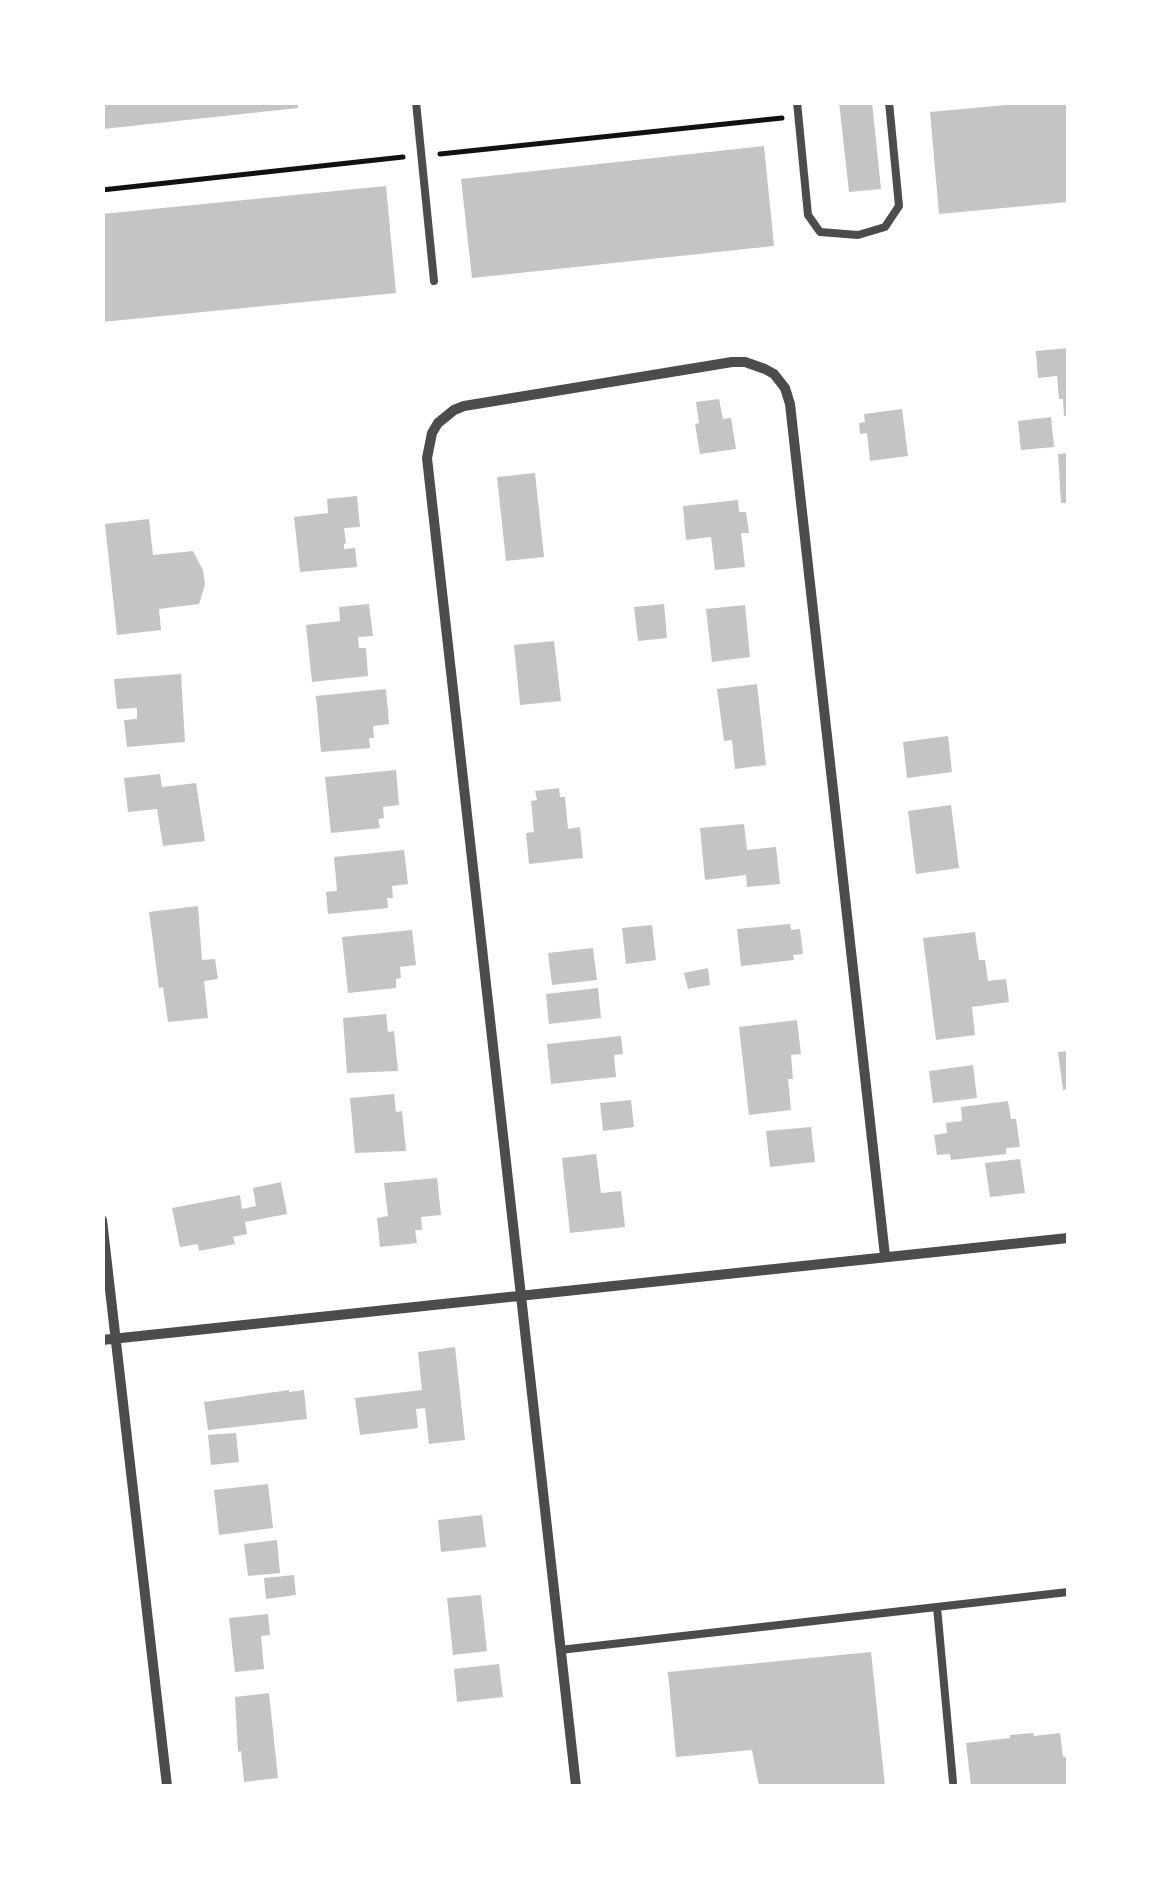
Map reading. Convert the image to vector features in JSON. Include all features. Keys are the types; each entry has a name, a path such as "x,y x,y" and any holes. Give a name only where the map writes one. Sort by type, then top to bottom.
{"street":[{"path":"576,1786 427,458 432,433 446,416 464,406 732,362 766,368 781,382 790,404 885,1256"},
{"path":"102,1220 167,1786"},
{"path":"102,1340 1068,1238"}],"lane":[{"path":"416,102 434,281"},
{"path":"798,102 808,215 820,232 858,236 884,227 899,206 889,102"},
{"path":"560,1650 1068,1592"},
{"path":"937,1607 953,1782"}],"path":[{"path":"436,154 784,118"},
{"path":"102,190 406,157"}],"building":[{"path":"102,102 298,102 298,108 103,129"},
{"path":"839,102 872,102 881,189 849,192"},
{"path":"1068,102 1068,202 939,214 930,112"},
{"path":"764,146 774,246 472,278 461,179"},
{"path":"386,186 396,293 102,322 102,214"},
{"path":"1068,348 1068,415 1064,416 1057,376 1038,378 1036,351"},
{"path":"719,399 723,419 731,418 736,449 700,454 696,402"},
{"path":"902,409 908,456 870,461 867,433 860,434 859,423 865,422 864,414"},
{"path":"1051,417 1054,447 1021,450 1018,421"},
{"path":"1068,453 1068,503 1061,503 1058,454"},
{"path":"535,473 544,557 506,561 497,477"},
{"path":"357,496 360,527 344,528 344,549 355,548 357,567 300,572 294,517 328,513 327,499"},
{"path":"738,500 739,512 746,512 749,533 741,533 745,567 715,570 711,537 686,540 683,506"},
{"path":"149,519 153,555 193,551 205,584 199,604 159,609 161,630 117,635 105,524"},
{"path":"369,604 373,636 358,637 359,648 366,648 368,676 312,682 306,625 340,621 339,607"},
{"path":"664,604 667,638 638,641 634,607"},
{"path":"745,605 750,657 712,662 706,609"},
{"path":"554,641 561,701 520,705 514,645"},
{"path":"181,674 185,742 127,747 124,720 137,719 137,708 117,709 114,679"},
{"path":"757,684 766,765 735,769 732,740 724,741 717,689"},
{"path":"386,689 389,724 373,726 370,748 321,752 316,696"},
{"path":"948,736 952,772 907,778 903,742"},
{"path":"396,770 399,805 383,807 384,818 378,819 380,828 331,833 325,777"},
{"path":"160,774 162,787 196,783 205,841 163,846 157,809 128,812 124,778"},
{"path":"559,788 560,797 565,797 568,829 580,827 583,858 529,864 526,833 534,832 531,801 537,800 535,791"},
{"path":"951,805 959,868 916,874 908,811"},
{"path":"744,824 747,850 776,847 780,884 747,887 746,875 705,880 700,828"},
{"path":"404,850 408,884 392,886 393,898 387,898 388,908 328,914 326,892 337,891 334,857"},
{"path":"198,906 202,960 215,959 218,979 204,981 208,1018 168,1022 163,987 159,988 149,912"},
{"path":"790,924 791,930 800,929 803,954 793,955 794,960 741,966 737,929"},
{"path":"652,925 656,960 626,964 622,928"},
{"path":"412,930 416,965 400,967 401,978 396,979 396,988 348,993 342,937"},
{"path":"975,932 979,960 985,960 988,981 1006,979 1009,1002 972,1007 975,1035 936,1040 923,938"},
{"path":"593,948 597,980 552,985 548,953"},
{"path":"708,968 710,985 688,989 684,973"},
{"path":"598,988 601,1018 549,1024 546,994"},
{"path":"386,1014 388,1032 394,1031 398,1071 347,1073 343,1018"},
{"path":"797,1020 801,1054 791,1055 791,1110 749,1115 739,1027"},
{"path":"621,1036 623,1054 614,1055 616,1077 551,1084 547,1044"},
{"path":"1068,1051 1068,1089 1063,1090 1058,1052"},
{"path":"973,1065 977,1098 933,1103 929,1071"},
{"path":"394,1094 396,1112 402,1111 406,1151 355,1153 350,1098"},
{"path":"631,1100 634,1127 603,1131 600,1103"},
{"path":"1008,1101 1011,1119 1016,1119 1020,1147 1006,1148 1006,1154 951,1160 950,1154 937,1155 934,1135 947,1133 946,1123 962,1121 961,1107"},
{"path":"811,1127 815,1162 770,1167 766,1131"},
{"path":"596,1154 601,1193 621,1191 625,1227 570,1233 562,1158"},
{"path":"1020,1159 1025,1193 990,1197 985,1163"},
{"path":"437,1178 441,1215 421,1217 422,1230 415,1230 417,1243 380,1247 377,1218 388,1216 384,1183"},
{"path":"281,1182 287,1214 245,1222 247,1234 233,1237 235,1244 199,1251 198,1244 180,1247 172,1208 240,1195 242,1209 256,1206 253,1188"},
{"path":"455,1347 465,1440 429,1444 425,1408 416,1409 418,1428 360,1435 355,1398 422,1390 418,1352"},
{"path":"304,1390 307,1419 208,1430 204,1402"},
{"path":"236,1433 239,1462 211,1465 208,1435"},
{"path":"268,1484 273,1528 219,1535 214,1490"},
{"path":"482,1515 486,1547 441,1552 438,1520"},
{"path":"277,1540 280,1573 248,1576 244,1544"},
{"path":"294,1575 296,1595 266,1599 264,1578"},
{"path":"481,1595 487,1651 453,1655 447,1598"},
{"path":"268,1614 270,1635 261,1636 264,1669 235,1672 229,1618"},
{"path":"871,1652 885,1786 759,1786 752,1750 676,1757 668,1672"},
{"path":"499,1664 503,1697 457,1702 454,1669"},
{"path":"269,1693 278,1778 244,1782 235,1697"},
{"path":"1060,1733 1063,1757 1068,1757 1068,1786 971,1786 966,1743"}]}
